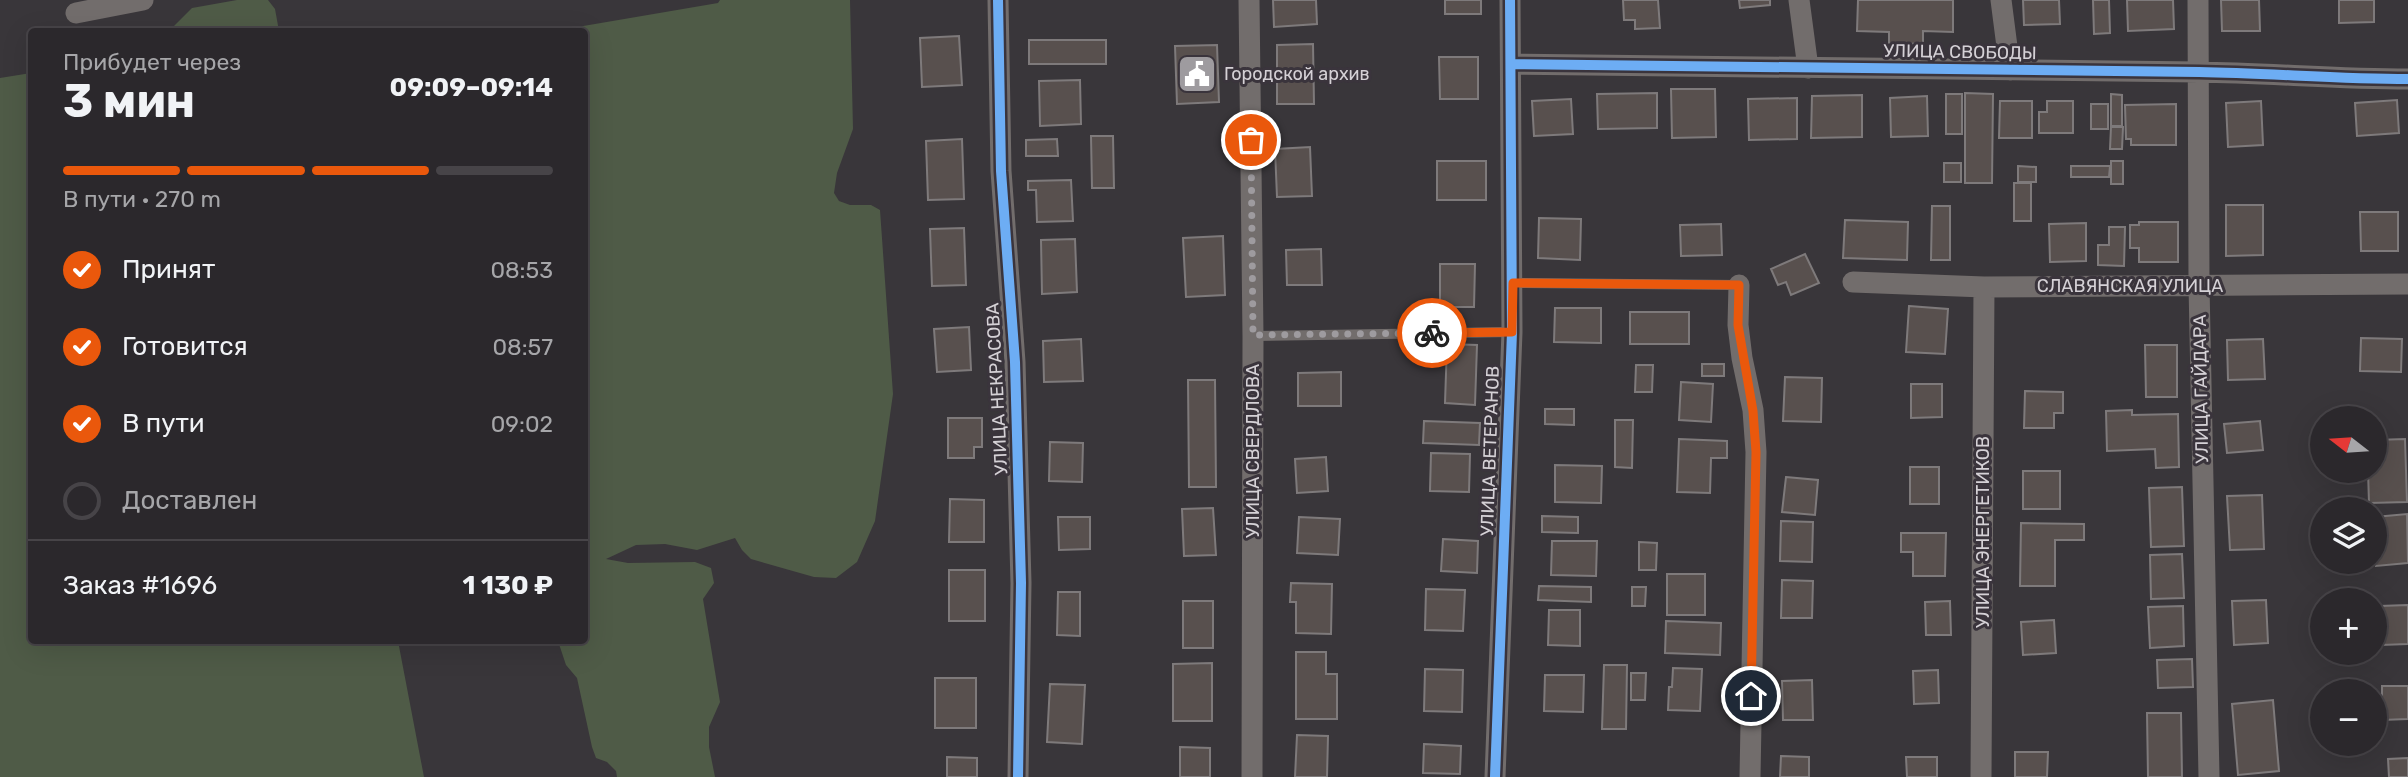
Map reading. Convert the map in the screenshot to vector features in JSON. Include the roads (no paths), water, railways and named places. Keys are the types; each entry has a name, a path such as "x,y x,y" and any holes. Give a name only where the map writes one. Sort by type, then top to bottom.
{"street":[{"path":"85,8 143,0"},
{"name":"УЛИЦА НЕКРАСОВА","path":"998,0 1001,171 1015,362 1019,500 1021,583 1018,777"},
{"name":"УЛИЦА СВЕРДЛОВА","path":"1249,0 1253,335 1252,777"},
{"name":"УЛИЦА ВЕТЕРАНОВ","path":"1496,777 1513,283 1510,0"},
{"path":"1799,0 1808,68"},
{"path":"2001,0 2010,70"},
{"name":"УЛИЦА ГАЙДАРА","path":"2198,0 2199,285 2209,777"},
{"name":"УЛИЦА СВОБОДЫ","path":"1511,64 2199,72 2345,79 2408,79"},
{"name":"СЛАВЯНСКАЯ УЛИЦА","path":"1853,282 1984,287 2408,284"},
{"path":"1739,285 1738,325 1753,411 1756,452 1750,777"},
{"name":"УЛИЦА ЭНЕРГЕТИКОВ","path":"1981,777 1984,287"}],"lane":[{"path":"1513,283 1739,285"},
{"path":"1253,335 1512,332"}],"place":[{"name":"Городской архив","path":"1197,74"}]}
